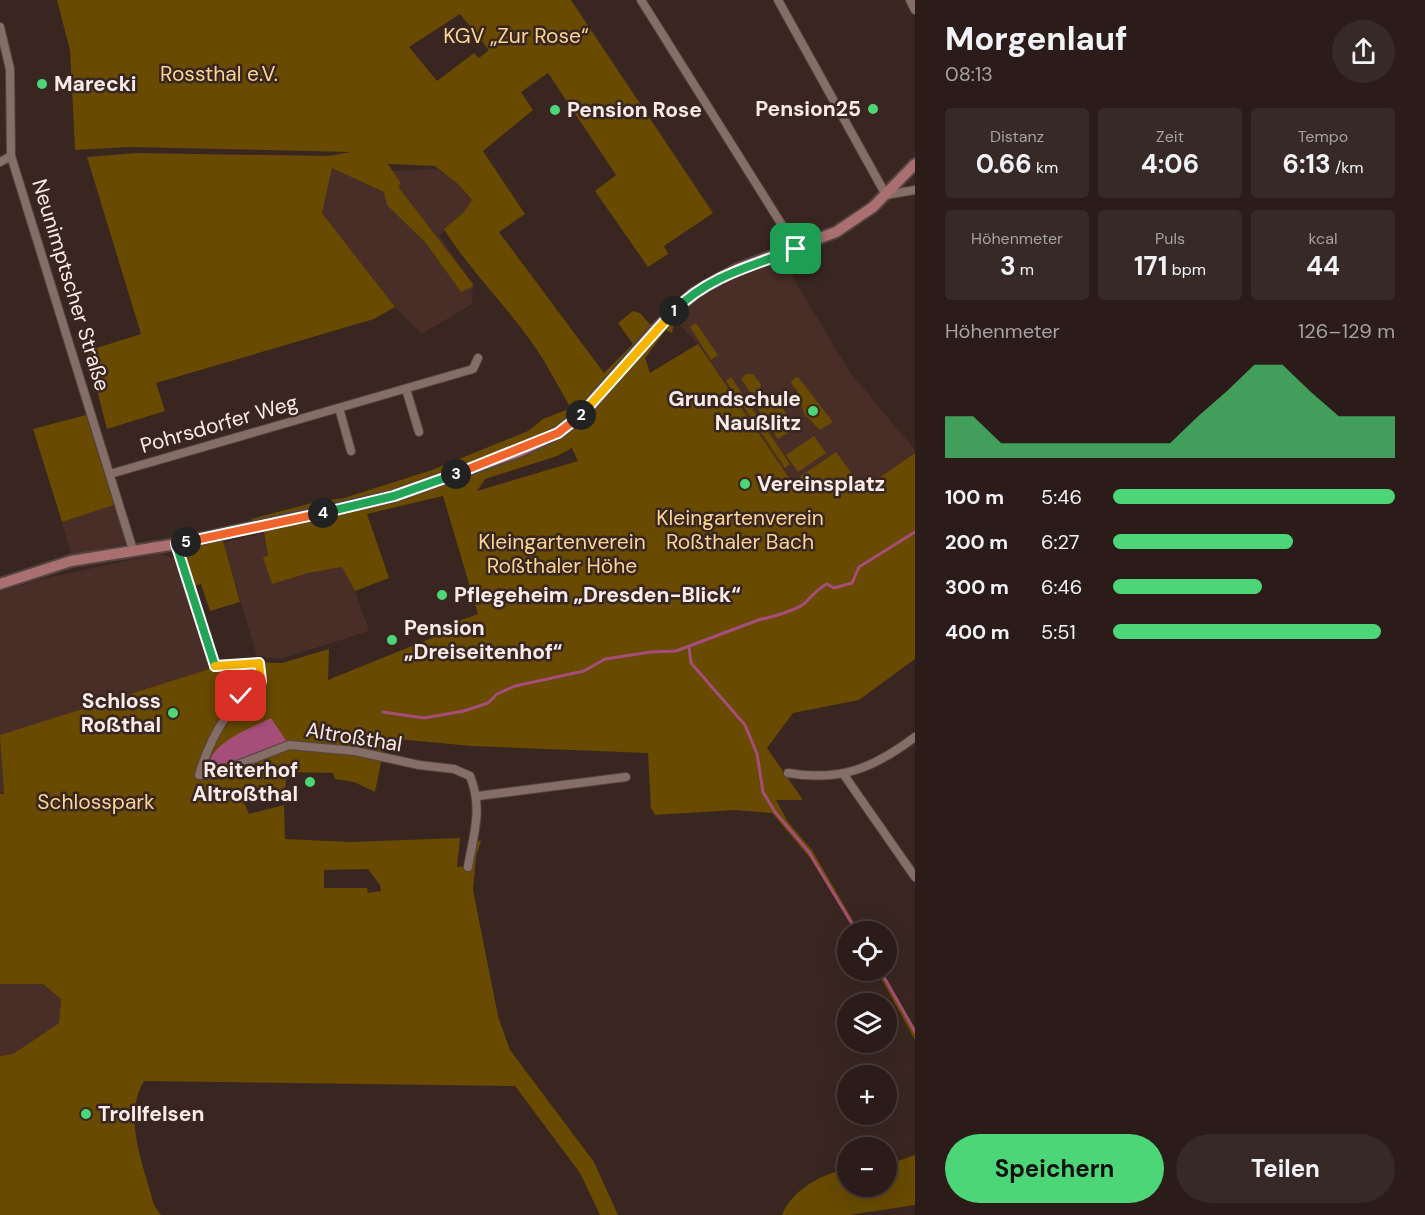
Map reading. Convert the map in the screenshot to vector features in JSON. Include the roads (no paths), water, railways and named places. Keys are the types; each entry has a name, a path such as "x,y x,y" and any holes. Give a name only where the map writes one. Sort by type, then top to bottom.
{"street":[{"path":"641,0 796,249"},
{"path":"778,0 886,195"},
{"path":"910,0 915,10"},
{"name":"Neunimptscher Straße","path":"0,27 10,69 11,156 132,550"},
{"path":"0,70 10,69"},
{"path":"0,162 11,156"},
{"path":"0,584 70,561 176,544 394,496 510,455 558,433 583,413 655,330 694,293 737,269 796,249 836,232 886,195 915,164"},
{"path":"886,195 915,190"},
{"name":"Pohrsdorfer Weg","path":"110,474 473,369 478,358"},
{"path":"406,389 419,432"},
{"path":"339,408 351,451"},
{"name":"Altroßthal","path":"176,544 216,667 259,663 261,681 241,696 216,732 199,775 211,775 289,745 330,747 419,765 454,769 470,776 478,796"},
{"path":"788,773 811,777 844,774 871,766 915,737"},
{"path":"844,774 915,877"},
{"path":"468,867 477,818 478,796 626,777"}],"waterway":[{"path":"383,712 424,718 464,711 488,703 497,694 515,686 584,671 605,659 651,652 676,651 798,607 827,584 834,588 852,583 859,567 915,532"},
{"path":"689,647 691,663 745,725 757,754 763,792 775,812 809,852 850,921"},
{"path":"886,981 915,1032"}],"place":[{"name":"Marecki","path":"42,84"},
{"name":"Pension25","path":"873,109"},
{"name":"Pension Rose","path":"555,110"},
{"name":"Grundschule Naußlitz","path":"813,411"},
{"name":"Vereinsplatz","path":"745,484"},
{"name":"Pflegeheim „Dresden-Blick“","path":"442,595"},
{"name":"Pension „Dreiseitenhof“","path":"392,640"},
{"name":"Schloss Roßthal","path":"173,713"},
{"name":"Reiterhof Altroßthal","path":"310,782"},
{"name":"Trollfelsen","path":"86,1114"}],"park label":[{"name":"KGV „Zur Rose“","path":"516,36"},
{"name":"Rossthal e.V.","path":"219,74"},
{"name":"Kleingartenverein Roßthaler Bach","path":"740,530"},
{"name":"Kleingartenverein Roßthaler Höhe","path":"562,554"},
{"name":"Schlosspark","path":"96,802"}]}
